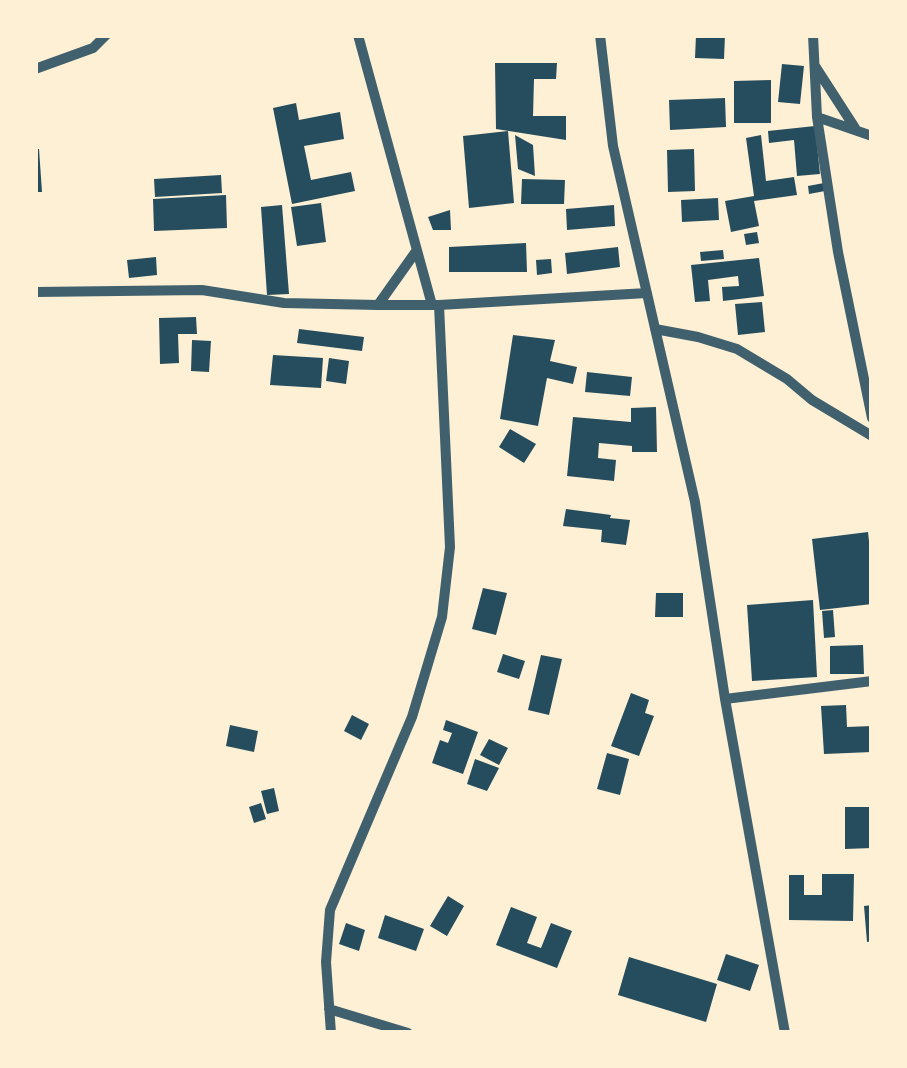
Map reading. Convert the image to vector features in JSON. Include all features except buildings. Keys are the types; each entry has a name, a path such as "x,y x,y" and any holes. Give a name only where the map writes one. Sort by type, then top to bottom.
{"street":[{"path":"35,69 93,48 106,35"},
{"path":"331,1033 326,962 330,910 412,717 442,616 450,547 436,305 358,35"},
{"path":"600,35 613,146 694,502 785,1033"},
{"path":"813,35 817,117 838,252 872,418"},
{"path":"813,62 856,128"},
{"path":"817,117 872,136"},
{"path":"378,305 417,250"},
{"path":"35,292 202,290 284,303 378,305 647,293"},
{"path":"655,329 737,349 872,436"},
{"path":"725,699 872,681"},
{"path":"329,1009 408,1033"}]}
